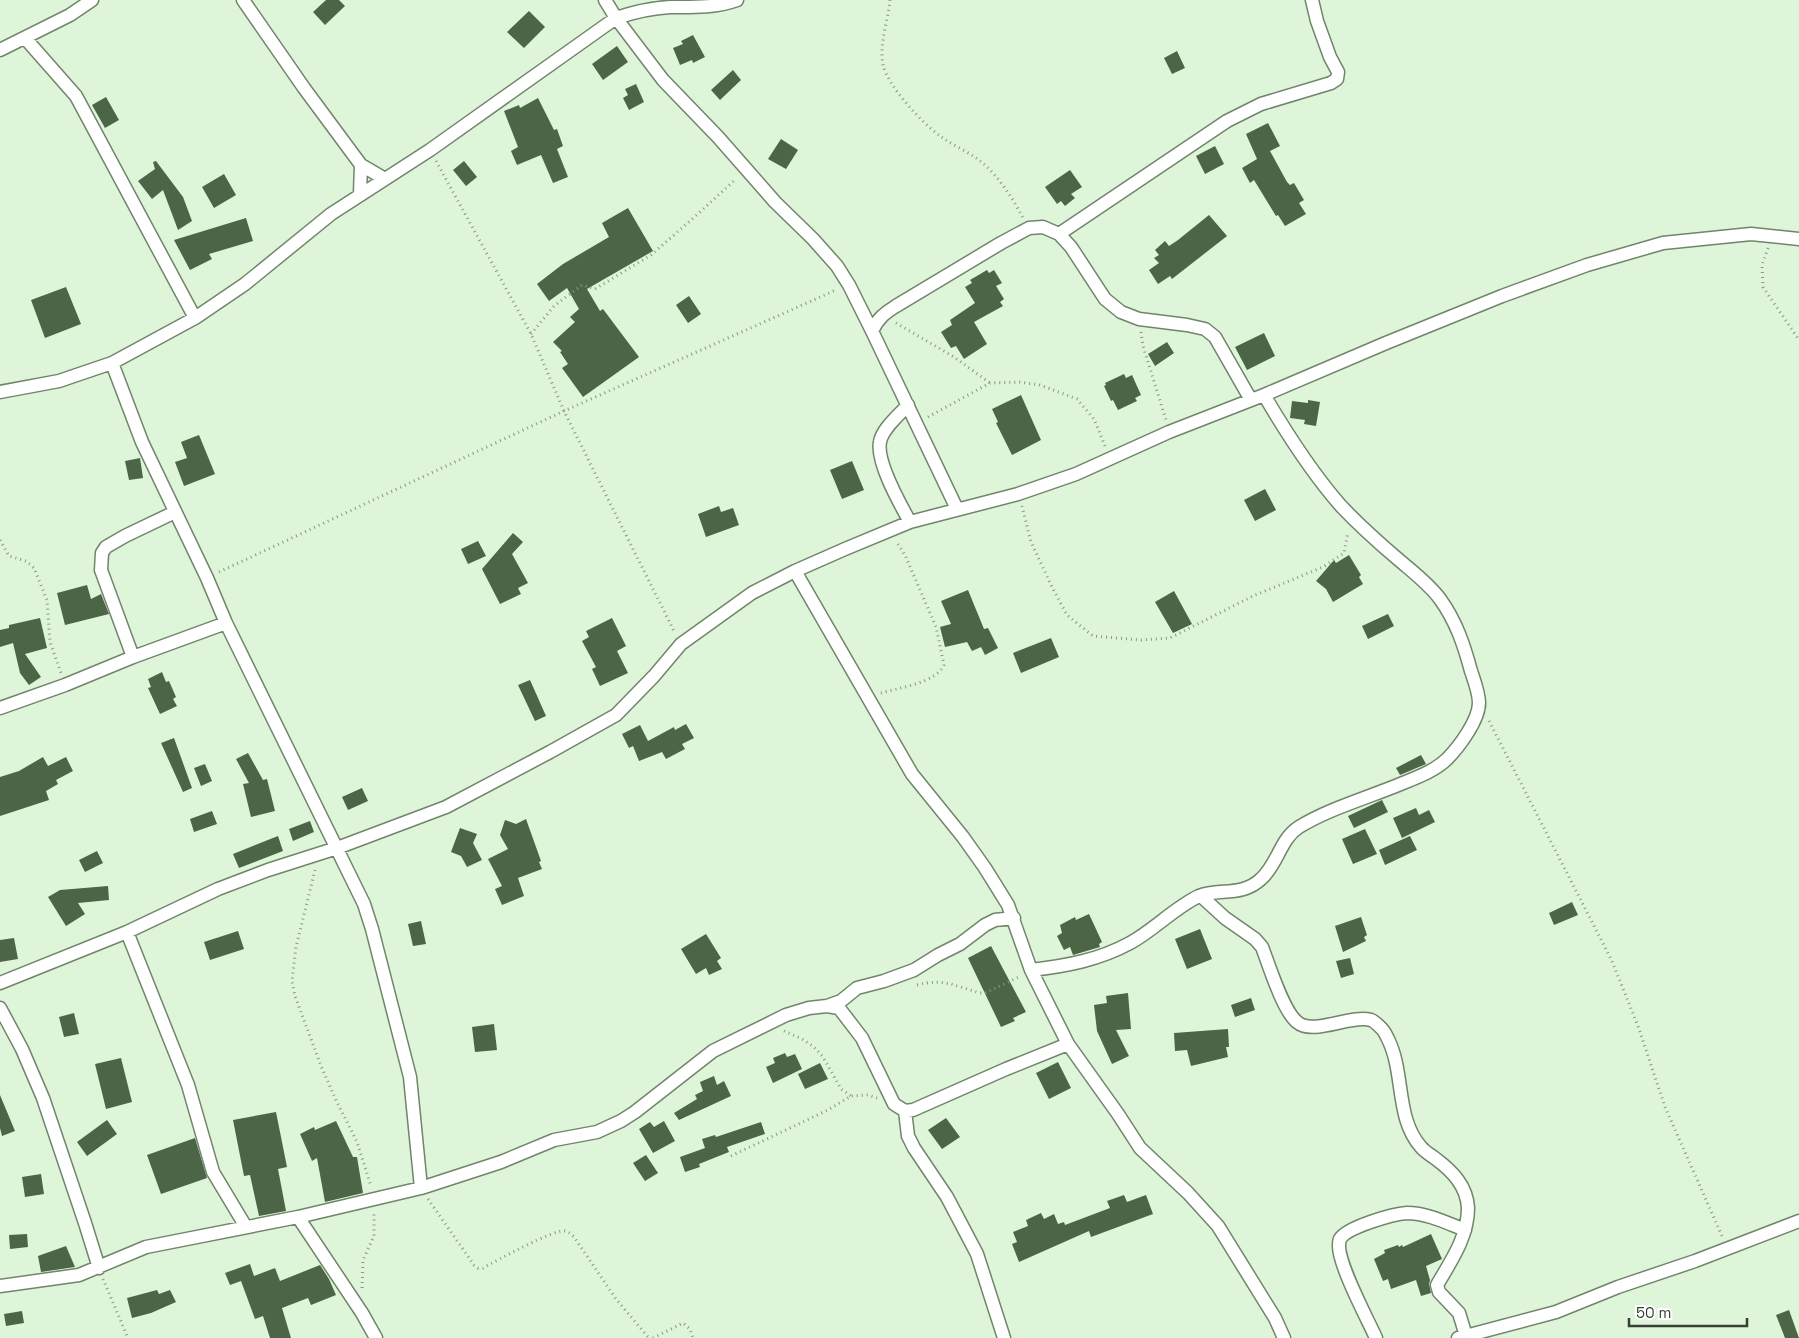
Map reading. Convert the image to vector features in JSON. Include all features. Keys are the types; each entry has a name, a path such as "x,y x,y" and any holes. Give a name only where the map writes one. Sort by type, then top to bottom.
{"street":[{"path":"0,50 70,15 92,0"},
{"path":"244,0 304,88 361,164 384,179"},
{"path":"605,0 616,18 663,80 718,137 775,202 813,239 837,266 849,285 872,331 957,509"},
{"path":"0,392 59,381 112,363 195,318 246,284 331,214 430,150 616,18 633,12 652,9 696,8 737,0"},
{"path":"1059,234 1227,121 1261,104 1331,83 1337,79 1338,72 1330,57 1317,21 1312,0"},
{"path":"25,38 76,96 195,318"},
{"path":"360,194 361,164"},
{"path":"872,331 876,321 883,314 1001,243 1029,228 1043,227 1059,234 1071,247 1105,299 1121,312 1139,319 1187,325 1204,330 1215,338 1251,400"},
{"path":"0,983 127,932 218,889 337,848 446,807 616,715 654,676 681,644 752,593 795,571 910,522 1018,494 1076,474 1170,432 1502,296 1587,265 1662,242 1751,234 1798,238"},
{"path":"112,363 142,442 226,622 364,904 410,1076 421,1188"},
{"path":"1031,970 1061,967 1098,958 1131,943 1171,914 1201,896 1235,892 1261,880 1283,843 1300,826 1420,776 1446,760 1463,741 1473,722 1479,703 1462,637 1449,612 1439,597 1418,575 1350,515 1323,486 1298,451 1264,395"},
{"path":"908,405 886,430 880,442 881,456 890,484 910,522"},
{"path":"133,657 100,570 102,553 106,547 125,536 175,512"},
{"path":"795,571 912,774 963,837 985,868 1014,918 1031,970 1068,1044 1140,1148 1188,1193 1218,1226 1275,1318 1284,1338"},
{"path":"0,708 65,685 226,622"},
{"path":"1201,896 1225,918 1255,939 1262,947 1290,1014 1298,1024 1308,1026 1372,1020 1383,1028 1393,1048 1404,1109 1411,1131 1421,1147 1446,1166 1463,1186 1468,1207 1465,1230 1454,1256 1437,1285 1439,1292 1460,1313 1462,1337 1482,1335 1556,1312 1618,1287 1728,1249 1799,1221"},
{"path":"0,1286 79,1275 146,1247 298,1217 421,1188 501,1162 554,1140 597,1132 635,1112 713,1051 786,1015 809,1008 827,1006 841,1001 857,988 914,970 960,944 985,924 995,920 1014,918"},
{"path":"127,932 188,1085 213,1172 246,1228"},
{"path":"827,1006 840,1008 850,1021 862,1038 894,1104 905,1111 912,1110 1068,1044"},
{"path":"0,1008 22,1049 43,1098 99,1268"},
{"path":"905,1111 908,1136 914,1148 947,1198 977,1254 1004,1338"},
{"path":"1376,1338 1343,1265 1339,1247 1340,1239 1348,1232 1370,1222 1407,1213 1431,1217 1465,1230"},
{"path":"298,1217 362,1313 376,1338"}],"path":[{"path":"890,0 883,46 883,64 889,80 939,136 980,161 1004,186 1029,228"},
{"path":"430,150 531,334 564,411 681,644"},
{"path":"531,334 554,306 582,284 595,288 651,255 746,170"},
{"path":"1775,235 1762,264 1763,287 1799,340"},
{"path":"207,578 564,411 849,285"},
{"path":"883,314 916,336 954,357 990,383"},
{"path":"1139,319 1144,346 1170,432"},
{"path":"916,424 990,383 1019,382 1040,385 1077,399 1094,419 1104,440 1108,460"},
{"path":"1018,494 1031,542 1067,615 1092,636 1140,640 1170,638 1253,596 1323,567 1344,553 1349,531 1350,515"},
{"path":"868,697 921,682 942,671 944,665 936,627 905,555 889,531"},
{"path":"0,540 9,556 26,561 34,568 47,600 50,642 65,685"},
{"path":"1479,703 1612,961 1638,1026 1665,1107 1728,1249"},
{"path":"319,854 298,939 292,981 321,1066 357,1142 375,1198 374,1236 363,1260 362,1290"},
{"path":"913,986 932,981 944,982 980,994 1031,970"},
{"path":"770,1022 814,1047 823,1056 841,1090 851,1096"},
{"path":"731,1156 828,1110 851,1096 868,1095 880,1101"},
{"path":"421,1188 474,1265 478,1268 483,1268 523,1247 565,1230 574,1236 616,1298 648,1336 652,1338 683,1322 687,1324 693,1338"},
{"path":"99,1268 128,1338"}],"building":[{"path":"326,0 339,0 345,6 325,25 313,12"},
{"path":"529,11 545,27 524,48 507,32"},
{"path":"693,35 705,57 693,63 692,60 680,65 673,48 683,44 681,41"},
{"path":"617,46 628,62 603,80 592,64"},
{"path":"1177,51 1185,68 1172,74 1164,58"},
{"path":"733,70 741,80 720,100 711,90"},
{"path":"636,84 644,102 629,110 623,98 628,95 625,89"},
{"path":"106,97 119,120 105,128 92,105"},
{"path":"538,98 554,130 557,129 563,146 557,149 568,177 553,183 541,155 517,165 511,151 518,147 504,111 519,105 520,108"},
{"path":"1268,123 1280,146 1270,151 1287,182 1290,185 1294,183 1304,200 1299,203 1306,214 1285,226 1278,215 1276,216 1254,180 1250,183 1242,168 1257,159 1246,134"},
{"path":"781,139 798,150 786,169 768,159"},
{"path":"1215,146 1224,164 1205,174 1196,156"},
{"path":"156,161 183,197 192,221 178,230 163,190 152,199 138,181 155,169 153,162"},
{"path":"464,161 477,177 466,186 453,170"},
{"path":"1070,170 1082,187 1071,194 1075,198 1065,206 1061,201 1057,204 1045,187"},
{"path":"224,174 236,195 214,208 202,187"},
{"path":"628,208 653,251 587,289 600,311 603,309 639,357 583,397 562,368 568,364 560,352 562,351 553,342 575,322 570,317 579,309 567,288 549,301 537,284 563,264 609,237 602,223"},
{"path":"1209,215 1227,236 1172,279 1170,276 1158,284 1149,270 1159,263 1154,258 1159,255 1155,250 1165,241 1169,246"},
{"path":"246,218 253,241 209,254 212,259 190,270 174,240"},
{"path":"987,270 989,273 994,270 1002,283 996,286 1004,299 1000,302 1003,306 974,322 987,344 964,359 956,346 951,348 941,332 952,325 950,320 975,303 965,287 972,283 970,280"},
{"path":"66,287 81,324 45,338 31,300"},
{"path":"689,296 701,314 688,323 676,305"},
{"path":"1264,333 1275,356 1247,370 1235,347"},
{"path":"1167,342 1174,353 1155,366 1148,354"},
{"path":"1124,374 1126,378 1132,375 1141,395 1135,398 1137,401 1118,410 1113,400 1111,401 1104,386 1106,385 1105,383"},
{"path":"1021,395 1041,440 1012,455 996,423 998,422 992,409"},
{"path":"1308,400 1320,402 1316,426 1304,424 1305,420 1290,418 1292,401 1308,403"},
{"path":"199,435 215,474 184,486 175,462 187,458 181,442"},
{"path":"140,458 143,478 129,480 125,461"},
{"path":"852,461 864,490 842,499 830,470"},
{"path":"1265,489 1276,510 1255,521 1244,500"},
{"path":"719,506 721,512 733,508 739,525 706,537 698,514"},
{"path":"513,533 523,542 512,554 528,583 518,588 521,594 500,604 482,569"},
{"path":"478,541 486,556 468,564 461,549"},
{"path":"1349,555 1361,575 1359,577 1363,584 1333,602 1326,589 1316,581 1334,560 1336,563"},
{"path":"87,585 91,599 101,594 109,614 65,625 57,593"},
{"path":"968,590 984,629 988,628 998,648 985,655 981,647 972,651 967,642 945,647 940,627 951,624 941,601"},
{"path":"1174,591 1192,624 1173,633 1155,602"},
{"path":"1388,614 1394,626 1368,639 1362,626"},
{"path":"40,618 47,648 25,654 41,677 29,685 20,673 13,643 0,647 0,630 9,628 9,625"},
{"path":"612,618 626,646 617,651 628,673 600,686 592,669 596,667 582,641 589,637 586,631"},
{"path":"1051,638 1059,657 1021,673 1013,653"},
{"path":"162,672 166,682 169,681 176,697 173,699 177,706 160,714 148,688 151,687 148,679"},
{"path":"530,680 546,716 535,721 518,685"},
{"path":"686,724 694,738 682,744 685,749 666,759 662,752 639,761 633,746 629,748 622,734 640,725 648,741 674,727 675,730"},
{"path":"174,738 192,788 183,792 161,743"},
{"path":"248,753 263,780 267,779 275,811 251,817 243,784 249,783 236,759"},
{"path":"1421,755 1426,764 1400,775 1396,768"},
{"path":"43,757 48,766 66,757 73,771 56,780 58,784 46,791 49,800 0,816 0,777 19,771"},
{"path":"205,764 212,781 201,786 194,768"},
{"path":"362,788 368,801 348,810 342,797"},
{"path":"1382,800 1388,812 1354,828 1348,816"},
{"path":"1416,808 1419,815 1429,810 1435,822 1402,838 1393,818"},
{"path":"212,811 217,824 194,832 190,819"},
{"path":"526,819 542,869 518,878 524,896 502,905 495,889 502,886 488,859 508,849 500,835 505,820 516,824"},
{"path":"310,821 314,832 293,841 289,829"},
{"path":"460,828 477,834 473,843 482,860 467,867 461,856 451,852"},
{"path":"1365,829 1377,854 1353,864 1342,839"},
{"path":"278,836 283,851 239,868 233,854"},
{"path":"1410,836 1417,850 1385,865 1379,850"},
{"path":"97,851 103,863 85,872 79,860"},
{"path":"108,886 109,900 78,903 85,914 66,926 48,897 60,890"},
{"path":"1572,902 1578,915 1554,925 1549,913"},
{"path":"1089,914 1102,942 1099,944 1100,947 1073,955 1070,947 1064,950 1057,936 1062,933 1060,925 1075,917 1076,920"},
{"path":"1361,917 1367,935 1364,937 1366,941 1343,952 1335,926"},
{"path":"421,921 426,944 413,946 408,924"},
{"path":"1200,929 1212,959 1187,969 1175,939"},
{"path":"238,931 244,949 210,960 204,942"},
{"path":"706,934 721,958 717,961 722,969 709,975 706,968 696,974 681,949"},
{"path":"14,938 18,959 0,962 0,940"},
{"path":"991,946 1026,1012 1013,1018 1015,1021 1001,1027 968,958"},
{"path":"1350,958 1354,974 1341,978 1336,961"},
{"path":"1128,993 1131,1029 1116,1030 1129,1056 1112,1064 1097,1031 1094,1005 1107,1003 1106,996"},
{"path":"1251,998 1255,1010 1235,1017 1231,1005"},
{"path":"74,1013 79,1034 64,1037 59,1017"},
{"path":"494,1024 497,1050 475,1052 472,1027"},
{"path":"1228,1029 1229,1047 1226,1047 1228,1057 1191,1066 1187,1050 1175,1051 1174,1033"},
{"path":"785,1053 787,1057 795,1054 802,1069 773,1083 766,1067 775,1063 773,1058"},
{"path":"121,1058 132,1102 106,1109 95,1064"},
{"path":"1058,1062 1071,1088 1049,1099 1036,1073"},
{"path":"820,1063 828,1079 805,1089 798,1074"},
{"path":"714,1076 717,1085 724,1081 731,1096 679,1120 674,1113 697,1099 695,1095 703,1091 700,1082"},
{"path":"0,1095 15,1131 2,1136 0,1128"},
{"path":"276,1112 287,1167 278,1169 286,1211 259,1216 250,1175 244,1176 233,1120"},
{"path":"946,1118 960,1137 942,1149 928,1130"},
{"path":"107,1120 117,1134 87,1156 77,1142"},
{"path":"336,1121 353,1157 357,1157 363,1193 325,1202 317,1158 312,1161 300,1134 314,1127 315,1130"},
{"path":"664,1121 675,1141 653,1153 639,1129 650,1122 654,1127"},
{"path":"761,1122 765,1134 727,1147 729,1152 699,1164 700,1167 685,1172 680,1157 705,1148 702,1139 715,1135 716,1137"},
{"path":"195,1138 207,1178 161,1194 147,1155"},
{"path":"646,1155 658,1173 645,1181 633,1163"},
{"path":"41,1174 44,1194 25,1197 22,1177"},
{"path":"1124,1195 1127,1202 1146,1195 1153,1214 1091,1237 1089,1231 1019,1262 1012,1244 1017,1242 1013,1232 1028,1226 1026,1220 1041,1213 1044,1219 1054,1214 1058,1224 1064,1222 1065,1225 1110,1208 1107,1201"},
{"path":"27,1234 28,1247 10,1249 9,1235"},
{"path":"1431,1234 1442,1259 1426,1266 1431,1293 1421,1296 1416,1280 1391,1289 1388,1279 1383,1281 1374,1259 1385,1253 1384,1250 1398,1245 1403,1247"},
{"path":"66,1246 75,1267 41,1272 38,1256"},
{"path":"250,1264 254,1276 275,1268 280,1281 320,1265 336,1295 311,1305 308,1298 282,1308 291,1338 270,1338 263,1316 255,1319 241,1281 230,1285 225,1273"},
{"path":"157,1290 159,1294 170,1290 176,1302 151,1313 132,1318 127,1298"},
{"path":"1789,1310 1799,1338 1785,1338 1776,1315"},
{"path":"22,1311 24,1323 6,1326 4,1314"}]}
